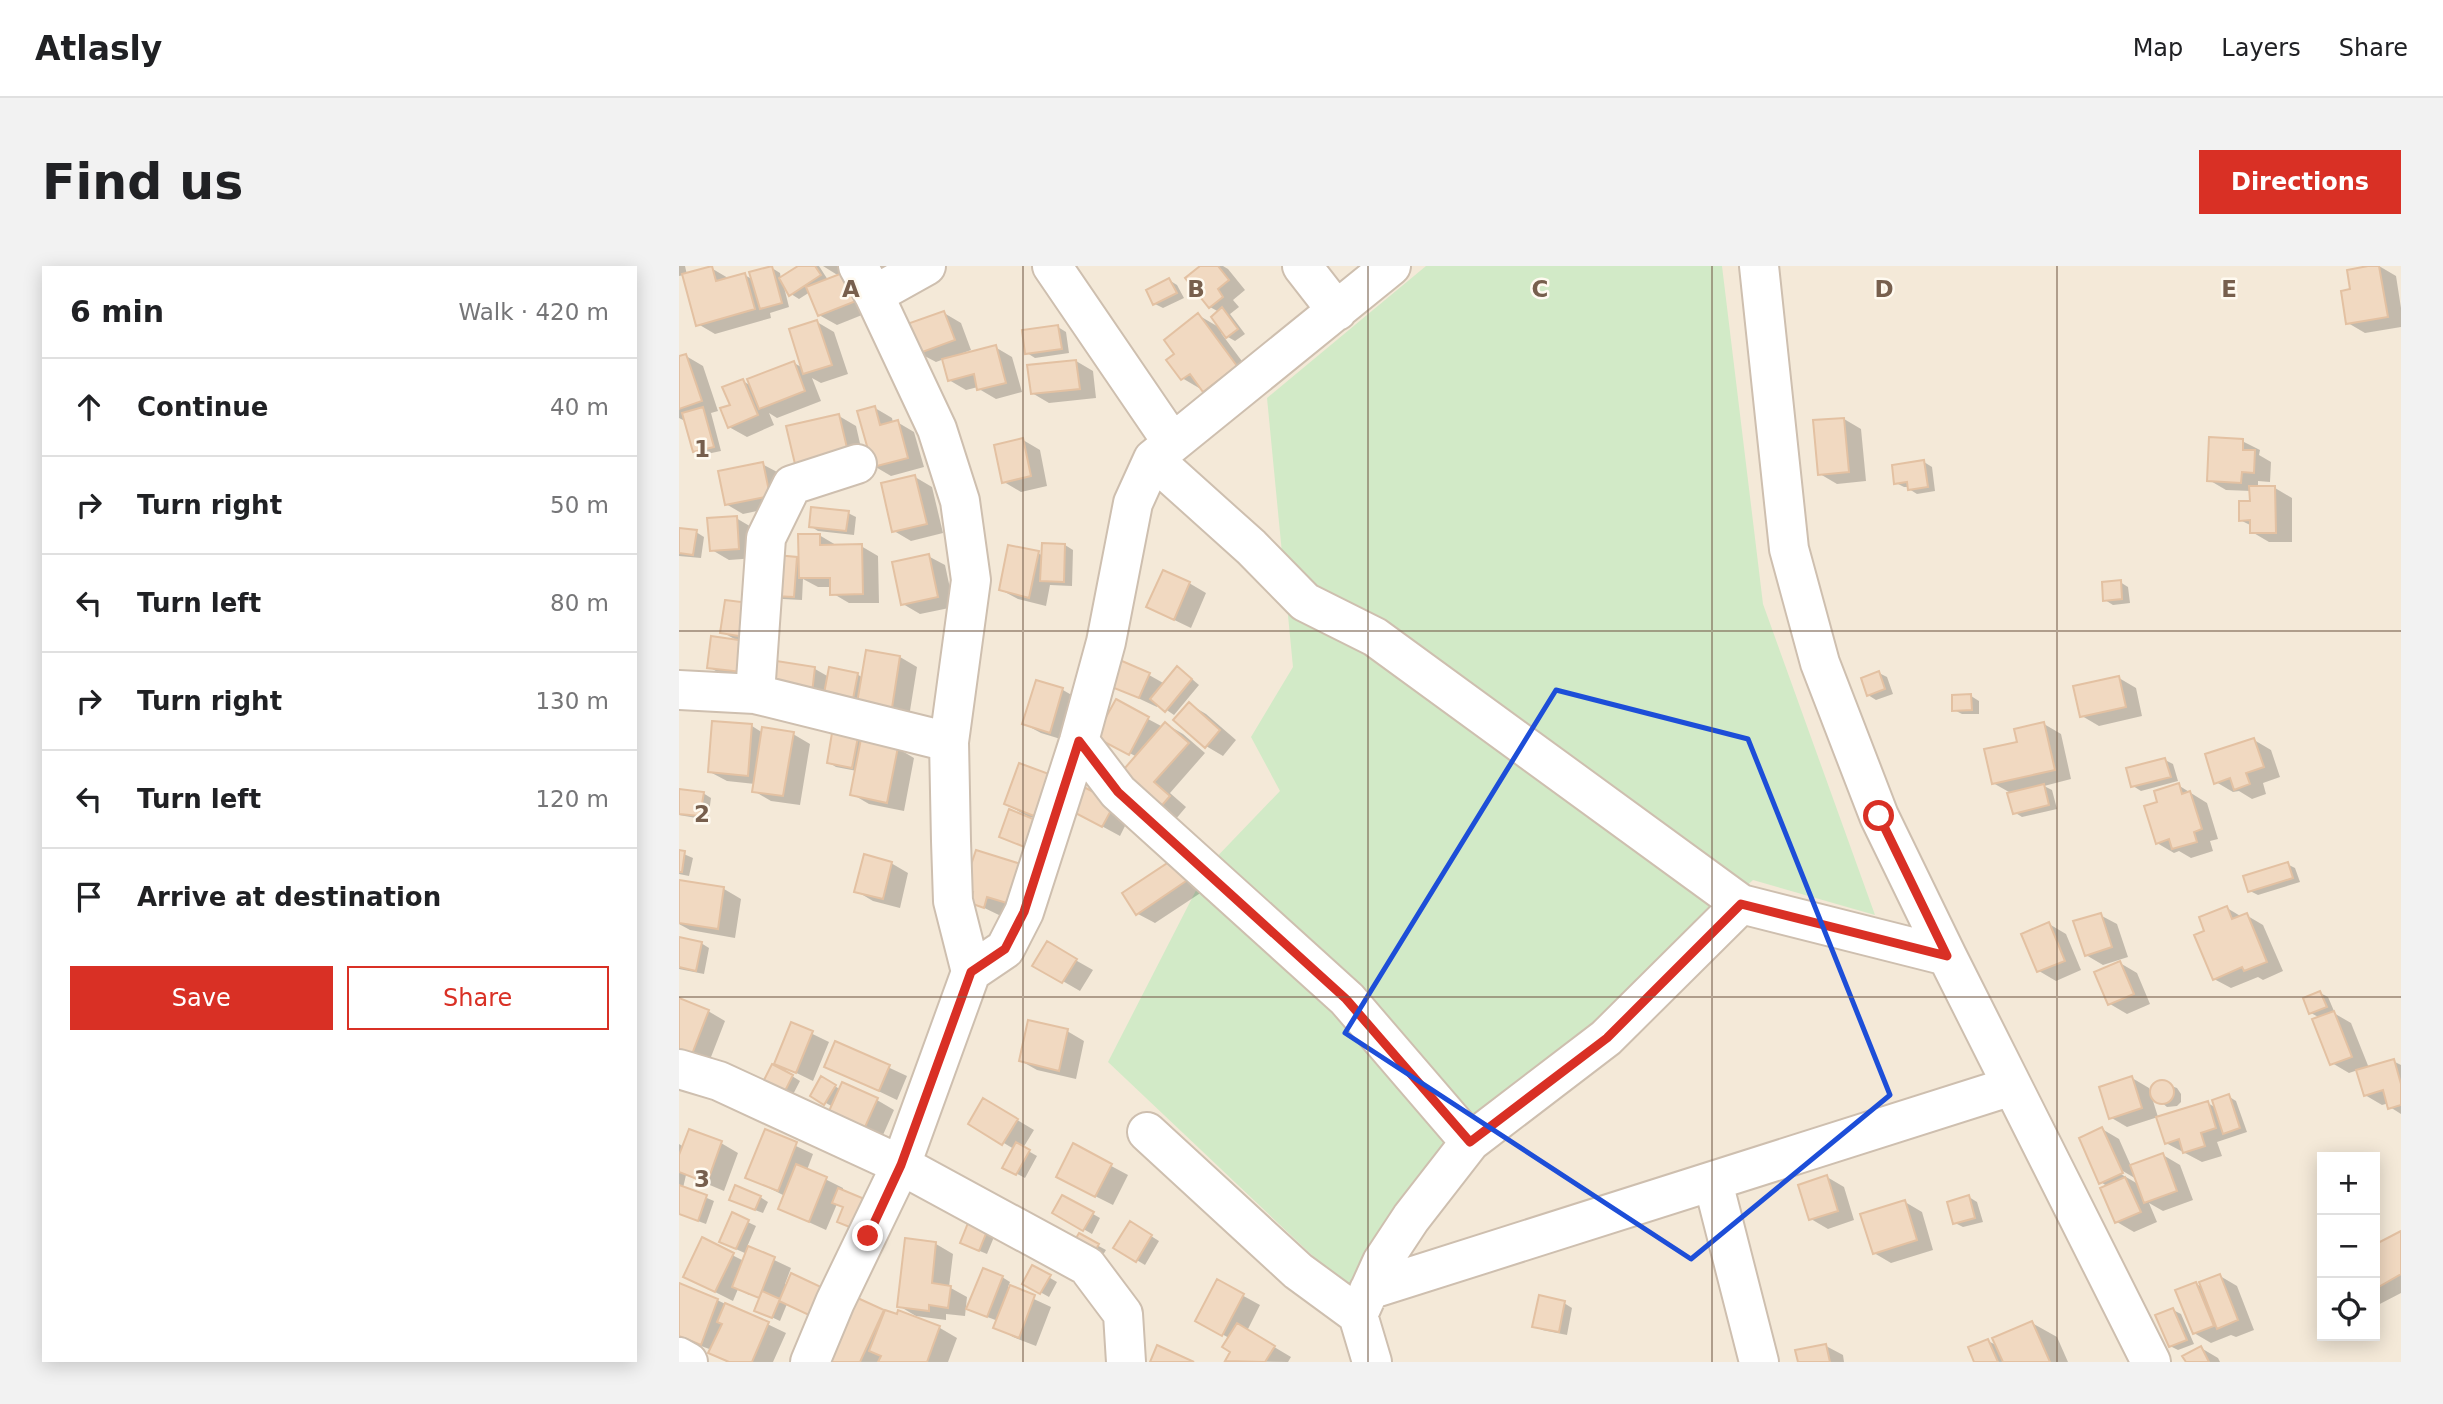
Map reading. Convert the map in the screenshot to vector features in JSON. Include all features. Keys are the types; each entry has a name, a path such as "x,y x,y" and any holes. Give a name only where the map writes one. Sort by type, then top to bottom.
{"street":[{"path":"810,1362 835,1302 901,1165 971,972 953,901 949,742 971,580 960,501 937,429 866,281 926,266"},
{"path":"1052,266 1163,451 1305,602 1375,637 1741,904 1947,956"},
{"path":"1302,266 1337,311"},
{"path":"971,972 1005,949 1024,912 1079,741 1106,642 1133,503 1163,451 1391,266"},
{"path":"1759,266 1789,549 1820,663 1879,816 2151,1362"},
{"path":"755,694 766,538 792,485 857,464"},
{"path":"679,690 755,694 949,742"},
{"path":"1079,741 1118,792 1346,999 1470,1142"},
{"path":"1372,1362 1364,1302 1382,1262 1411,1218 1470,1142 1607,1038 1741,904"},
{"path":"679,1069 719,1081 901,1165 1087,1266 1123,1314 1126,1362"},
{"path":"1147,1132 1298,1271 1364,1302 1713,1182 2012,1086"},
{"path":"1713,1182 1759,1362"},
{"path":"679,1357 688,1362"}],"highlighted area":[{"path":"1556,690 1748,739 1890,1095 1691,1259 1345,1033"}],"shaded area":[{"path":"679,266 2401,266 2401,1362 679,1362"}],"green space":[{"path":"1426,266 1722,266 1763,604 1875,915 1753,880 1465,1147 1355,1296 1108,1062 1209,865 1280,791 1251,737 1293,667 1267,398"}],"building":[{"path":"712,266 716,281 745,273 755,309 696,326 682,274"},
{"path":"772,266 782,303 760,309 749,272"},
{"path":"798,266 815,266 821,275 789,296 779,278"},
{"path":"1200,266 1218,266 1229,280 1218,289 1223,297 1209,308 1185,278"},
{"path":"2379,266 2388,317 2346,324 2341,291 2350,289 2347,270"},
{"path":"845,272 856,301 818,316 806,287"},
{"path":"1169,278 1177,293 1153,305 1146,290"},
{"path":"1222,307 1238,329 1226,338 1211,317"},
{"path":"944,311 955,340 917,354 907,324"},
{"path":"1198,313 1237,366 1203,392 1190,374 1181,380 1166,360 1174,354 1164,340"},
{"path":"817,320 832,365 803,374 789,329"},
{"path":"1058,325 1062,349 1025,354 1022,330"},
{"path":"996,345 1006,383 977,390 974,374 948,381 942,359"},
{"path":"686,354 702,401 679,409 679,356"},
{"path":"1076,360 1080,389 1031,394 1027,365"},
{"path":"794,361 805,391 759,409 747,379"},
{"path":"743,379 758,415 728,428 720,408 730,405 722,387"},
{"path":"875,406 880,425 898,420 908,458 873,467 857,411"},
{"path":"703,407 714,447 693,452 682,413"},
{"path":"839,414 848,452 795,464 786,426"},
{"path":"1844,418 1849,472 1818,475 1813,420"},
{"path":"2209,437 2243,439 2243,450 2255,450 2254,473 2242,472 2241,483 2207,481"},
{"path":"1023,438 1031,476 1002,483 994,445"},
{"path":"1924,460 1928,487 1908,490 1907,482 1894,484 1892,465"},
{"path":"763,462 770,496 725,505 718,471"},
{"path":"915,475 927,524 892,532 881,483"},
{"path":"2249,486 2275,486 2276,533 2250,533 2250,520 2239,521 2239,501 2250,501"},
{"path":"811,507 849,511 846,531 809,527"},
{"path":"737,516 739,549 710,551 707,518"},
{"path":"679,528 697,530 693,555 679,553"},
{"path":"798,534 820,534 820,545 862,544 863,594 830,595 830,578 799,578"},
{"path":"1042,543 1065,544 1064,582 1040,581"},
{"path":"1008,545 1039,551 1029,598 999,590"},
{"path":"929,554 938,597 901,605 892,562"},
{"path":"776,555 797,557 794,597 773,596"},
{"path":"1163,570 1190,582 1174,620 1146,607"},
{"path":"2121,580 2122,599 2103,601 2102,582"},
{"path":"725,600 750,603 745,637 720,633"},
{"path":"711,636 746,641 742,672 707,668"},
{"path":"866,650 900,656 892,708 857,703"},
{"path":"1115,658 1150,673 1139,698 1104,684"},
{"path":"770,660 815,667 812,693 766,686"},
{"path":"1177,666 1192,679 1165,712 1150,699"},
{"path":"829,667 858,673 852,704 823,699"},
{"path":"1879,671 1885,689 1867,696 1861,678"},
{"path":"2119,676 2126,707 2080,717 2073,686"},
{"path":"1036,680 1063,688 1050,733 1022,724"},
{"path":"1971,694 1972,710 1952,711 1952,695"},
{"path":"1116,699 1149,717 1129,755 1095,737"},
{"path":"1189,702 1220,730 1205,748 1173,720"},
{"path":"712,721 752,724 748,776 708,772"},
{"path":"1165,722 1189,743 1154,782 1170,796 1157,811 1118,776"},
{"path":"2044,722 2055,770 1992,784 1984,749 2017,742 2014,729"},
{"path":"762,727 794,732 783,796 752,792"},
{"path":"832,733 858,737 852,768 827,763"},
{"path":"2254,738 2264,767 2246,773 2250,784 2234,790 2230,778 2214,784 2205,754"},
{"path":"861,739 898,747 887,803 850,795"},
{"path":"2165,758 2171,777 2131,787 2126,768"},
{"path":"1019,763 1049,774 1034,816 1004,804"},
{"path":"2179,783 2182,794 2190,791 2202,829 2194,832 2197,842 2172,849 2169,839 2156,844 2144,806 2157,802 2154,791"},
{"path":"1078,784 1115,803 1102,827 1066,808"},
{"path":"2044,784 2049,805 2013,814 2007,793"},
{"path":"679,789 704,792 700,816 679,814"},
{"path":"1009,809 1038,821 1027,848 999,837"},
{"path":"679,850 685,851 682,872 679,872"},
{"path":"976,850 1024,865 1010,904 987,897 984,908 970,903 973,892 963,889"},
{"path":"864,854 892,862 883,899 854,892"},
{"path":"1175,858 1189,879 1136,915 1122,893"},
{"path":"2288,862 2293,878 2248,892 2243,876"},
{"path":"679,880 724,887 718,929 679,923"},
{"path":"2227,906 2232,919 2247,913 2267,962 2244,971 2242,967 2213,980 2194,935 2204,931 2199,917"},
{"path":"2101,913 2112,947 2085,956 2073,921"},
{"path":"2049,922 2065,961 2037,972 2021,934"},
{"path":"679,937 702,942 696,971 679,967"},
{"path":"1047,941 1077,959 1062,983 1032,966"},
{"path":"2120,961 2134,994 2108,1005 2094,972"},
{"path":"2320,991 2327,1007 2309,1014 2303,998"},
{"path":"679,998 709,1010 687,1067 679,1064"},
{"path":"2334,1011 2352,1057 2330,1065 2312,1019"},
{"path":"1028,1020 1068,1029 1059,1071 1019,1061"},
{"path":"791,1022 813,1031 796,1073 774,1064"},
{"path":"835,1041 890,1065 879,1091 824,1067"},
{"path":"2394,1059 2401,1084 2401,1105 2388,1109 2383,1090 2364,1096 2356,1070"},
{"path":"772,1064 793,1075 779,1103 758,1092"},
{"path":"821,1076 836,1085 824,1105 810,1096"},
{"path":"2132,1076 2142,1108 2109,1119 2099,1087"},
{"path":"2162,1080 2170,1084 2174,1092 2170,1100 2162,1104 2154,1100 2150,1092 2154,1084"},
{"path":"842,1082 878,1098 861,1136 825,1120"},
{"path":"2229,1094 2240,1128 2223,1134 2212,1100"},
{"path":"983,1098 1018,1119 1002,1145 968,1124"},
{"path":"2208,1101 2216,1128 2201,1133 2205,1146 2183,1153 2179,1139 2165,1144 2156,1117"},
{"path":"2102,1127 2123,1173 2099,1184 2079,1138"},
{"path":"689,1129 722,1141 707,1183 679,1172 679,1155"},
{"path":"765,1129 797,1142 778,1191 745,1178"},
{"path":"1016,1142 1030,1150 1016,1175 1002,1168"},
{"path":"1073,1143 1112,1164 1095,1197 1056,1177"},
{"path":"2163,1153 2177,1191 2144,1203 2130,1165"},
{"path":"796,1164 827,1177 809,1222 778,1209"},
{"path":"1827,1175 1838,1211 1809,1220 1798,1185"},
{"path":"2125,1177 2141,1212 2115,1223 2100,1188"},
{"path":"679,1185 707,1195 698,1221 679,1214"},
{"path":"735,1185 761,1196 755,1210 729,1200"},
{"path":"838,1188 879,1205 867,1234 837,1222 843,1207 832,1203"},
{"path":"1062,1195 1094,1212 1083,1231 1052,1213"},
{"path":"1969,1195 1975,1218 1953,1224 1947,1202"},
{"path":"1905,1200 1917,1240 1873,1254 1860,1214"},
{"path":"732,1212 749,1220 736,1249 719,1242"},
{"path":"1130,1221 1152,1235 1136,1262 1113,1248"},
{"path":"968,1223 987,1231 979,1251 960,1243"},
{"path":"2401,1231 2401,1274 2380,1286 2380,1278 2380,1242"},
{"path":"1079,1233 1099,1244 1088,1263 1068,1252"},
{"path":"702,1237 734,1253 715,1292 683,1277"},
{"path":"905,1238 936,1242 932,1283 951,1286 948,1308 929,1305 929,1311 897,1307"},
{"path":"748,1246 775,1257 759,1298 732,1287"},
{"path":"1032,1265 1051,1275 1040,1294 1022,1284"},
{"path":"983,1268 1003,1276 987,1317 966,1309"},
{"path":"791,1273 823,1288 811,1316 779,1301"},
{"path":"2220,1274 2238,1320 2217,1329 2199,1282"},
{"path":"1217,1279 1244,1294 1222,1336 1195,1321"},
{"path":"2196,1282 2214,1326 2193,1334 2175,1290"},
{"path":"679,1283 718,1299 701,1345 679,1336"},
{"path":"1010,1285 1035,1295 1019,1338 993,1328"},
{"path":"762,1291 780,1299 772,1318 754,1311"},
{"path":"851,1295 884,1310 860,1362 820,1362"},
{"path":"1539,1295 1565,1301 1559,1332 1532,1327"},
{"path":"725,1303 769,1322 752,1362 729,1362 708,1353 722,1324 717,1322"},
{"path":"2173,1308 2187,1340 2169,1347 2155,1315"},
{"path":"885,1310 897,1314 898,1310 940,1326 927,1362 878,1362 881,1356 869,1351"},
{"path":"2032,1321 2050,1362 2003,1362 1992,1338"},
{"path":"1237,1323 1275,1346 1265,1362 1225,1361 1230,1352 1222,1347"},
{"path":"1988,1339 1998,1362 1974,1362 1968,1347"},
{"path":"1826,1344 1830,1362 1798,1362 1795,1350"},
{"path":"1157,1345 1194,1362 1150,1362"},
{"path":"2201,1346 2209,1362 2186,1362 2182,1356"}],"route":[{"path":"868,1236 901,1165 971,972 1005,949 1024,912 1079,741 1118,792 1346,999 1470,1142 1607,1038 1741,904 1947,956 1879,816"}]}
